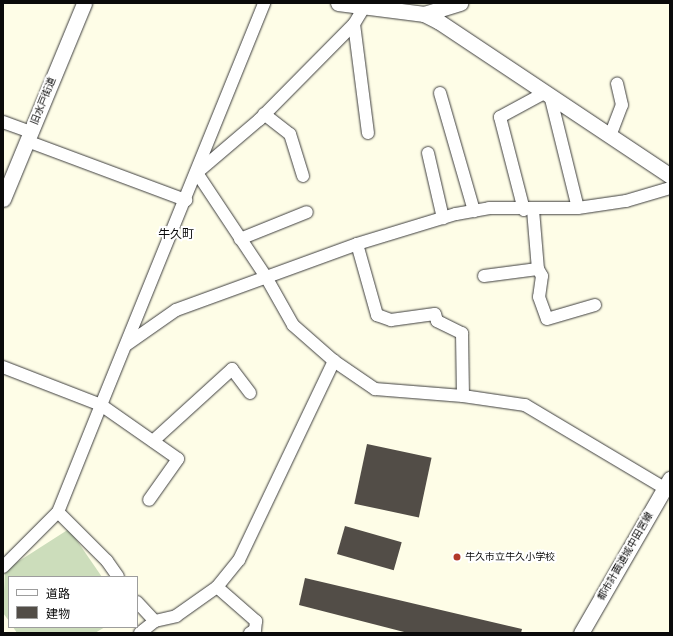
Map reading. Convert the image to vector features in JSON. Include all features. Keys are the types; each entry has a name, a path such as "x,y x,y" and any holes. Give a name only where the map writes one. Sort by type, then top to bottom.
{"street":[{"name":"旧水戸街道","path":"3,199 84,3"},
{"path":"3,568 58,512 197,173 264,3"},
{"path":"338,3 363,8 422,8 460,3"},
{"path":"197,173 264,114 354,24 363,8"},
{"path":"422,8 670,176"},
{"path":"354,24 368,133"},
{"path":"610,136 622,105 617,84"},
{"path":"440,93 474,210"},
{"path":"548,93 578,208"},
{"path":"548,93 500,117 529,210 538,269 542,276 539,297 547,319 595,305"},
{"path":"264,114 290,134 303,176"},
{"path":"3,122 28,137 186,200"},
{"path":"428,153 442,218"},
{"path":"197,173 266,278 294,325 334,361 375,389 463,396 525,405 667,484"},
{"path":"126,346 176,310 357,244 442,218 489,208 529,210 578,208 626,201 670,188"},
{"path":"240,240 307,212"},
{"path":"357,244 377,314 391,320 435,314 437,321 462,333 463,396"},
{"path":"484,276 538,269"},
{"path":"140,633 154,621 176,616 217,588 239,560 334,361"},
{"path":"3,367 101,405 178,459 149,500"},
{"path":"154,441 232,369 250,393"},
{"name":"都市計画道城中田宮線","path":"581,633 667,484"},
{"path":"58,512 107,561 117,576"},
{"path":"217,588 256,621 255,630 250,633"},
{"path":"138,603 154,621"}],"green space":[{"path":"69,529 101,576 8,576 8,620 3,613 5,570"},
{"path":"14,628 103,628 95,633 17,633"}],"building":[{"path":"367,444 432,458 419,517 354,504"},
{"path":"345,526 402,542 394,570 337,554"},
{"path":"305,578 522,629 521,633 408,633 299,605"}],"place":[{"name":"牛久市立牛久小学校","path":"457,557"}],"district":[{"name":"牛久町","path":"176,234"}]}
